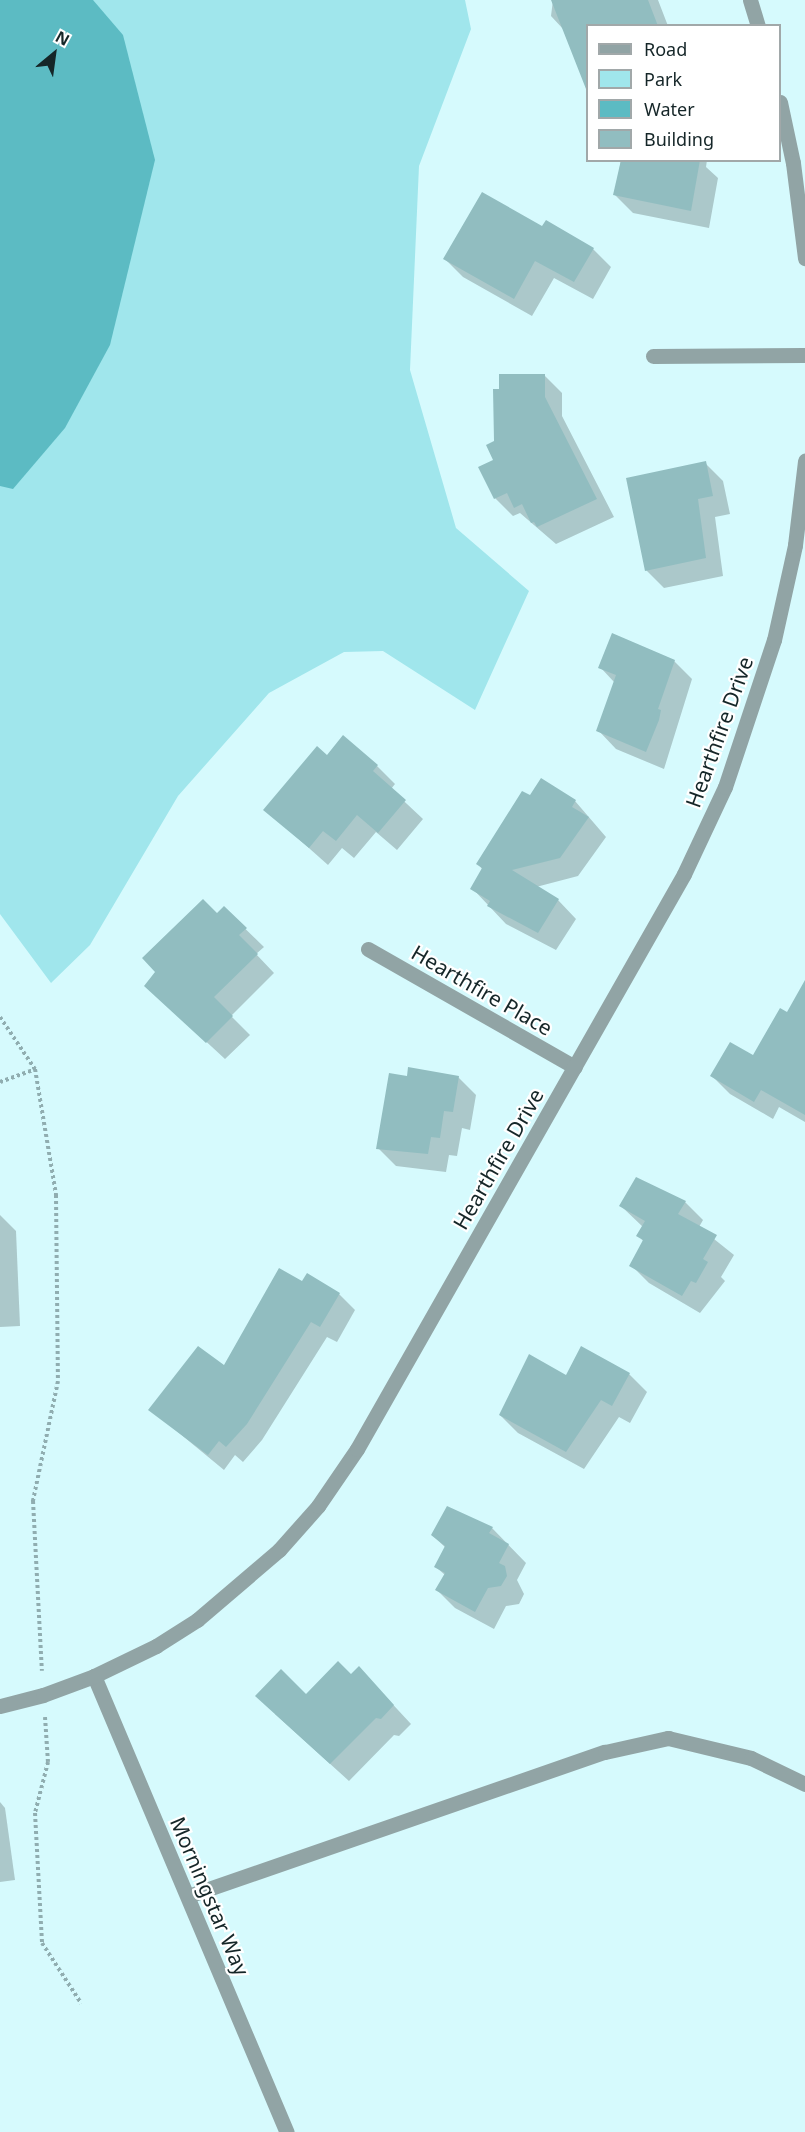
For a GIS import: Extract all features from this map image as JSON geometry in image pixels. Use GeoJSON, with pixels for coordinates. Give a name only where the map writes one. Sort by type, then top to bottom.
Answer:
{"type":"FeatureCollection","features":[{"type":"Feature","properties":{"kind":"street"},"geometry":{"type":"LineString","coordinates":[[750,0],[757,24]]}},
{"type":"Feature","properties":{"kind":"street"},"geometry":{"type":"LineString","coordinates":[[781,108],[805,258]]}},
{"type":"Feature","properties":{"kind":"street"},"geometry":{"type":"LineString","coordinates":[[653,356],[805,355]]}},
{"type":"Feature","properties":{"kind":"street","name":"Hearthfire Drive"},"geometry":{"type":"LineString","coordinates":[[0,1706],[43,1695],[94,1676],[156,1646],[229,1596],[279,1550],[318,1506],[357,1449],[684,874],[746,733],[774,640],[795,545],[805,461]]}},
{"type":"Feature","properties":{"kind":"street","name":"Hearthfire Place"},"geometry":{"type":"LineString","coordinates":[[368,949],[575,1067]]}},
{"type":"Feature","properties":{"kind":"street","name":"Morningstar Way"},"geometry":{"type":"LineString","coordinates":[[94,1676],[287,2132]]}},
{"type":"Feature","properties":{"kind":"street"},"geometry":{"type":"LineString","coordinates":[[188,1896],[605,1752],[668,1738],[751,1758],[805,1784]]}},
{"type":"Feature","properties":{"kind":"path"},"geometry":{"type":"LineString","coordinates":[[0,1017],[34,1069],[56,1195],[58,1381],[33,1501],[48,1762],[34,1813],[42,1943],[81,2003]]}},
{"type":"Feature","properties":{"kind":"path"},"geometry":{"type":"LineString","coordinates":[[0,1082],[34,1069]]}},
{"type":"Feature","properties":{"kind":"green space"},"geometry":{"type":"Polygon","coordinates":[[[0,0],[465,0],[471,29],[419,166],[410,370],[456,528],[529,591],[475,710],[383,651],[344,652],[269,693],[178,796],[90,945],[51,983],[0,914],[0,0]]]}},
{"type":"Feature","properties":{"kind":"water"},"geometry":{"type":"Polygon","coordinates":[[[0,0],[93,0],[123,35],[155,160],[110,345],[65,428],[13,489],[0,486],[0,0]]]}},
{"type":"Feature","properties":{"kind":"building"},"geometry":{"type":"Polygon","coordinates":[[[551,0],[648,0],[657,24],[586,24],[586,89],[551,0]]]}},
{"type":"Feature","properties":{"kind":"building"},"geometry":{"type":"Polygon","coordinates":[[[621,162],[700,162],[691,211],[613,195],[621,162]]]}},
{"type":"Feature","properties":{"kind":"building"},"geometry":{"type":"Polygon","coordinates":[[[482,192],[542,226],[546,220],[594,248],[574,282],[535,261],[514,299],[443,259],[482,192]]]}},
{"type":"Feature","properties":{"kind":"building"},"geometry":{"type":"Polygon","coordinates":[[[499,374],[545,374],[545,397],[597,499],[537,527],[534,522],[531,523],[522,504],[514,508],[507,493],[494,499],[478,467],[493,460],[486,445],[494,441],[493,389],[499,389],[499,374]]]}},
{"type":"Feature","properties":{"kind":"building"},"geometry":{"type":"Polygon","coordinates":[[[706,461],[713,496],[698,499],[706,558],[645,571],[626,478],[706,461]]]}},
{"type":"Feature","properties":{"kind":"building"},"geometry":{"type":"Polygon","coordinates":[[[612,633],[675,660],[658,709],[661,710],[659,720],[646,752],[596,731],[616,675],[598,668],[612,633]]]}},
{"type":"Feature","properties":{"kind":"building"},"geometry":{"type":"Polygon","coordinates":[[[343,735],[378,765],[373,771],[406,800],[378,833],[357,815],[336,841],[323,831],[309,848],[263,810],[317,746],[327,755],[343,735]]]}},
{"type":"Feature","properties":{"kind":"building"},"geometry":{"type":"Polygon","coordinates":[[[541,778],[576,800],[572,807],[589,817],[560,858],[512,870],[559,899],[538,933],[487,906],[490,901],[470,889],[482,868],[476,864],[522,791],[530,795],[541,778]]]}},
{"type":"Feature","properties":{"kind":"building"},"geometry":{"type":"Polygon","coordinates":[[[203,899],[217,913],[224,906],[247,928],[239,935],[258,954],[214,997],[233,1016],[206,1043],[144,986],[155,972],[142,958],[203,899]]]}},
{"type":"Feature","properties":{"kind":"building"},"geometry":{"type":"Polygon","coordinates":[[[805,980],[805,1115],[761,1090],[754,1102],[710,1076],[730,1042],[753,1055],[780,1008],[787,1012],[805,980]]]}},
{"type":"Feature","properties":{"kind":"building"},"geometry":{"type":"Polygon","coordinates":[[[408,1067],[459,1076],[453,1112],[444,1111],[440,1138],[431,1137],[428,1154],[376,1149],[389,1073],[407,1076],[408,1067]]]}},
{"type":"Feature","properties":{"kind":"building"},"geometry":{"type":"Polygon","coordinates":[[[636,1177],[686,1201],[678,1214],[717,1235],[703,1259],[708,1262],[696,1283],[691,1281],[682,1296],[629,1266],[643,1240],[636,1236],[645,1221],[619,1206],[636,1177]]]}},
{"type":"Feature","properties":{"kind":"building"},"geometry":{"type":"Polygon","coordinates":[[[279,1268],[302,1281],[307,1273],[340,1293],[320,1327],[311,1322],[247,1424],[226,1447],[219,1441],[208,1455],[148,1410],[198,1346],[224,1365],[279,1268]]]}},
{"type":"Feature","properties":{"kind":"building"},"geometry":{"type":"Polygon","coordinates":[[[581,1346],[630,1373],[612,1406],[601,1400],[566,1452],[499,1415],[529,1354],[566,1375],[581,1346]]]}},
{"type":"Feature","properties":{"kind":"building"},"geometry":{"type":"Polygon","coordinates":[[[447,1506],[493,1527],[489,1533],[509,1544],[499,1563],[505,1566],[507,1576],[501,1586],[488,1588],[475,1612],[435,1590],[445,1573],[434,1567],[445,1546],[431,1535],[447,1506]]]}},
{"type":"Feature","properties":{"kind":"building"},"geometry":{"type":"Polygon","coordinates":[[[338,1661],[351,1674],[359,1666],[394,1705],[381,1719],[376,1718],[330,1764],[255,1696],[281,1669],[306,1694],[338,1661]]]}}]}
